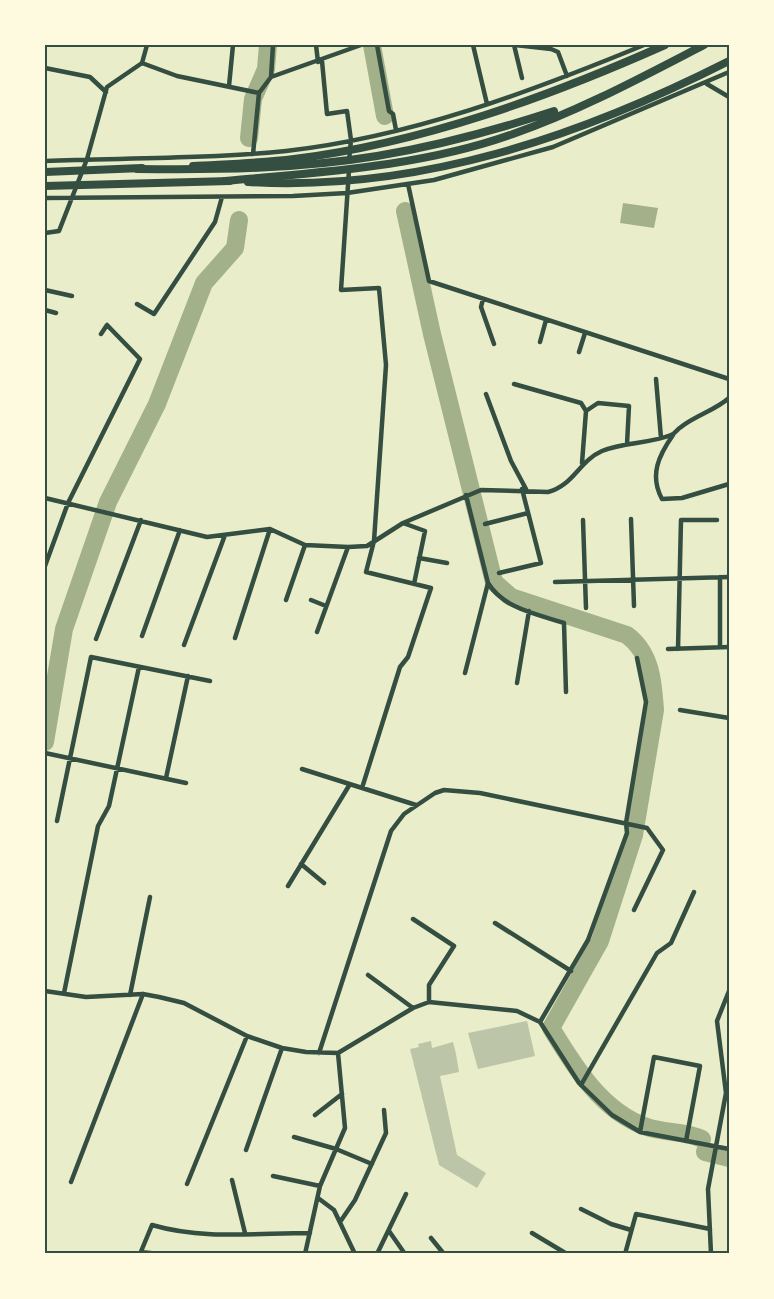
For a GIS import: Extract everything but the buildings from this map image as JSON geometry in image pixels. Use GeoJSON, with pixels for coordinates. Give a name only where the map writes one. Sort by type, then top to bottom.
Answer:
{"type":"FeatureCollection","features":[{"type":"Feature","properties":{"kind":"highway"},"geometry":{"type":"LineString","coordinates":[[45,172],[137,169],[294,159],[375,145],[462,121],[572,85],[665,45]]}},
{"type":"Feature","properties":{"kind":"highway"},"geometry":{"type":"LineString","coordinates":[[225,181],[378,165],[461,149],[513,134],[600,97],[704,45]]}},
{"type":"Feature","properties":{"kind":"highway"},"geometry":{"type":"LineString","coordinates":[[45,186],[324,181],[442,168],[556,137],[637,105],[729,61]]}},
{"type":"Feature","properties":{"kind":"highway"},"geometry":{"type":"LineString","coordinates":[[137,169],[215,170],[322,164],[377,156],[507,126],[600,97]]}},
{"type":"Feature","properties":{"kind":"street"},"geometry":{"type":"LineString","coordinates":[[45,233],[59,231],[87,159],[107,87],[142,63],[147,45]]}},
{"type":"Feature","properties":{"kind":"street"},"geometry":{"type":"LineString","coordinates":[[229,86],[233,45]]}},
{"type":"Feature","properties":{"kind":"street"},"geometry":{"type":"LineString","coordinates":[[272,77],[273,45]]}},
{"type":"Feature","properties":{"kind":"street"},"geometry":{"type":"LineString","coordinates":[[316,45],[327,114],[347,111],[351,140],[341,290],[380,288],[386,347],[374,542],[366,572],[431,588],[408,657],[400,667],[362,788]]}},
{"type":"Feature","properties":{"kind":"street"},"geometry":{"type":"LineString","coordinates":[[253,154],[256,92],[272,77],[320,62],[361,45]]}},
{"type":"Feature","properties":{"kind":"street"},"geometry":{"type":"LineString","coordinates":[[376,45],[389,111],[393,114],[396,130]]}},
{"type":"Feature","properties":{"kind":"street"},"geometry":{"type":"LineString","coordinates":[[473,45],[487,104]]}},
{"type":"Feature","properties":{"kind":"street"},"geometry":{"type":"LineString","coordinates":[[522,78],[515,45],[542,46],[558,52],[567,75]]}},
{"type":"Feature","properties":{"kind":"street"},"geometry":{"type":"LineString","coordinates":[[45,161],[253,154],[351,140],[396,130],[487,104],[644,45]]}},
{"type":"Feature","properties":{"kind":"street"},"geometry":{"type":"LineString","coordinates":[[142,63],[168,74],[256,92]]}},
{"type":"Feature","properties":{"kind":"street"},"geometry":{"type":"LineString","coordinates":[[45,68],[90,77],[106,92]]}},
{"type":"Feature","properties":{"kind":"street"},"geometry":{"type":"LineString","coordinates":[[45,198],[222,197],[347,192],[434,180],[553,147],[706,84],[729,72]]}},
{"type":"Feature","properties":{"kind":"street"},"geometry":{"type":"LineString","coordinates":[[706,84],[729,97]]}},
{"type":"Feature","properties":{"kind":"street"},"geometry":{"type":"LineString","coordinates":[[408,184],[429,281],[729,379]]}},
{"type":"Feature","properties":{"kind":"street"},"geometry":{"type":"LineString","coordinates":[[137,304],[154,314],[215,222],[222,197]]}},
{"type":"Feature","properties":{"kind":"street"},"geometry":{"type":"LineString","coordinates":[[45,290],[72,296]]}},
{"type":"Feature","properties":{"kind":"street"},"geometry":{"type":"LineString","coordinates":[[483,299],[482,308],[494,344]]}},
{"type":"Feature","properties":{"kind":"street"},"geometry":{"type":"LineString","coordinates":[[45,310],[56,313]]}},
{"type":"Feature","properties":{"kind":"street"},"geometry":{"type":"LineString","coordinates":[[540,342],[546,320]]}},
{"type":"Feature","properties":{"kind":"street"},"geometry":{"type":"LineString","coordinates":[[45,566],[68,504],[140,359],[107,325],[101,334]]}},
{"type":"Feature","properties":{"kind":"street"},"geometry":{"type":"LineString","coordinates":[[579,352],[585,333]]}},
{"type":"Feature","properties":{"kind":"street"},"geometry":{"type":"LineString","coordinates":[[656,379],[661,438]]}},
{"type":"Feature","properties":{"kind":"street"},"geometry":{"type":"LineString","coordinates":[[514,384],[581,403],[586,411],[582,463]]}},
{"type":"Feature","properties":{"kind":"street"},"geometry":{"type":"LineString","coordinates":[[486,394],[524,489],[541,563],[499,573]]}},
{"type":"Feature","properties":{"kind":"street"},"geometry":{"type":"LineString","coordinates":[[729,398],[715,410],[682,426],[673,435],[656,462],[662,499],[682,498],[729,484]]}},
{"type":"Feature","properties":{"kind":"street"},"geometry":{"type":"LineString","coordinates":[[586,411],[598,402],[629,406],[627,444]]}},
{"type":"Feature","properties":{"kind":"street"},"geometry":{"type":"LineString","coordinates":[[45,498],[207,537],[270,529],[305,545],[368,546],[403,523],[467,494],[476,491],[524,489],[548,492],[567,485],[582,463],[603,450],[673,435]]}},
{"type":"Feature","properties":{"kind":"street"},"geometry":{"type":"LineString","coordinates":[[465,673],[488,583],[467,494]]}},
{"type":"Feature","properties":{"kind":"street"},"geometry":{"type":"LineString","coordinates":[[485,524],[528,513]]}},
{"type":"Feature","properties":{"kind":"street"},"geometry":{"type":"LineString","coordinates":[[632,519],[634,606]]}},
{"type":"Feature","properties":{"kind":"street"},"geometry":{"type":"LineString","coordinates":[[96,639],[141,520]]}},
{"type":"Feature","properties":{"kind":"street"},"geometry":{"type":"LineString","coordinates":[[583,520],[586,608]]}},
{"type":"Feature","properties":{"kind":"street"},"geometry":{"type":"LineString","coordinates":[[678,649],[681,520],[717,520]]}},
{"type":"Feature","properties":{"kind":"street"},"geometry":{"type":"LineString","coordinates":[[403,523],[425,531],[414,584]]}},
{"type":"Feature","properties":{"kind":"street"},"geometry":{"type":"LineString","coordinates":[[235,638],[270,529]]}},
{"type":"Feature","properties":{"kind":"street"},"geometry":{"type":"LineString","coordinates":[[142,636],[180,530]]}},
{"type":"Feature","properties":{"kind":"street"},"geometry":{"type":"LineString","coordinates":[[184,645],[225,535]]}},
{"type":"Feature","properties":{"kind":"street"},"geometry":{"type":"LineString","coordinates":[[286,600],[305,545]]}},
{"type":"Feature","properties":{"kind":"street"},"geometry":{"type":"LineString","coordinates":[[316,632],[348,547]]}},
{"type":"Feature","properties":{"kind":"street"},"geometry":{"type":"LineString","coordinates":[[419,558],[447,563]]}},
{"type":"Feature","properties":{"kind":"street"},"geometry":{"type":"LineString","coordinates":[[720,577],[720,647]]}},
{"type":"Feature","properties":{"kind":"street"},"geometry":{"type":"LineString","coordinates":[[555,582],[729,577]]}},
{"type":"Feature","properties":{"kind":"street"},"geometry":{"type":"LineString","coordinates":[[488,583],[506,603],[564,623],[566,692]]}},
{"type":"Feature","properties":{"kind":"street"},"geometry":{"type":"LineString","coordinates":[[311,600],[326,606]]}},
{"type":"Feature","properties":{"kind":"street"},"geometry":{"type":"LineString","coordinates":[[517,683],[529,611]]}},
{"type":"Feature","properties":{"kind":"street"},"geometry":{"type":"LineString","coordinates":[[668,649],[729,647]]}},
{"type":"Feature","properties":{"kind":"street"},"geometry":{"type":"LineString","coordinates":[[57,821],[91,657],[210,681]]}},
{"type":"Feature","properties":{"kind":"street"},"geometry":{"type":"LineString","coordinates":[[540,1022],[588,940],[627,833],[626,823],[646,702],[637,657]]}},
{"type":"Feature","properties":{"kind":"street"},"geometry":{"type":"LineString","coordinates":[[64,993],[98,826],[109,806],[140,667]]}},
{"type":"Feature","properties":{"kind":"street"},"geometry":{"type":"LineString","coordinates":[[166,778],[188,676]]}},
{"type":"Feature","properties":{"kind":"street"},"geometry":{"type":"LineString","coordinates":[[680,710],[729,718]]}},
{"type":"Feature","properties":{"kind":"street"},"geometry":{"type":"LineString","coordinates":[[46,753],[186,783]]}},
{"type":"Feature","properties":{"kind":"street"},"geometry":{"type":"LineString","coordinates":[[302,769],[416,805]]}},
{"type":"Feature","properties":{"kind":"street"},"geometry":{"type":"LineString","coordinates":[[288,886],[350,784]]}},
{"type":"Feature","properties":{"kind":"street"},"geometry":{"type":"LineString","coordinates":[[320,1053],[391,831],[404,814],[444,790],[480,793],[647,828],[663,850],[634,910]]}},
{"type":"Feature","properties":{"kind":"street"},"geometry":{"type":"LineString","coordinates":[[301,864],[324,883]]}},
{"type":"Feature","properties":{"kind":"street"},"geometry":{"type":"LineString","coordinates":[[582,1083],[657,953],[671,943],[694,892]]}},
{"type":"Feature","properties":{"kind":"street"},"geometry":{"type":"LineString","coordinates":[[130,995],[150,897]]}},
{"type":"Feature","properties":{"kind":"street"},"geometry":{"type":"LineString","coordinates":[[412,919],[454,946],[429,985],[429,1002]]}},
{"type":"Feature","properties":{"kind":"street"},"geometry":{"type":"LineString","coordinates":[[495,923],[571,971]]}},
{"type":"Feature","properties":{"kind":"street"},"geometry":{"type":"LineString","coordinates":[[368,975],[413,1008]]}},
{"type":"Feature","properties":{"kind":"street"},"geometry":{"type":"LineString","coordinates":[[45,991],[86,997],[143,994],[184,1003],[247,1036],[282,1048],[320,1053],[338,1053],[413,1008],[429,1002],[517,1011],[540,1022],[550,1041],[582,1083],[612,1115],[640,1130],[729,1149]]}},
{"type":"Feature","properties":{"kind":"street"},"geometry":{"type":"LineString","coordinates":[[71,1182],[143,994]]}},
{"type":"Feature","properties":{"kind":"street"},"geometry":{"type":"LineString","coordinates":[[711,1254],[708,1189],[726,1093],[717,1021],[728,995]]}},
{"type":"Feature","properties":{"kind":"street"},"geometry":{"type":"LineString","coordinates":[[187,1184],[247,1036]]}},
{"type":"Feature","properties":{"kind":"street"},"geometry":{"type":"LineString","coordinates":[[246,1150],[282,1048]]}},
{"type":"Feature","properties":{"kind":"street"},"geometry":{"type":"LineString","coordinates":[[306,1254],[320,1186],[345,1128],[338,1053]]}},
{"type":"Feature","properties":{"kind":"street"},"geometry":{"type":"LineString","coordinates":[[722,1054],[729,1055]]}},
{"type":"Feature","properties":{"kind":"street"},"geometry":{"type":"LineString","coordinates":[[640,1130],[654,1057],[700,1066],[686,1140]]}},
{"type":"Feature","properties":{"kind":"street"},"geometry":{"type":"LineString","coordinates":[[315,1115],[342,1094]]}},
{"type":"Feature","properties":{"kind":"street"},"geometry":{"type":"LineString","coordinates":[[340,1222],[355,1200],[386,1133],[384,1110]]}},
{"type":"Feature","properties":{"kind":"street"},"geometry":{"type":"LineString","coordinates":[[294,1137],[336,1149],[372,1164]]}},
{"type":"Feature","properties":{"kind":"street"},"geometry":{"type":"LineString","coordinates":[[273,1176],[320,1186]]}},
{"type":"Feature","properties":{"kind":"street"},"geometry":{"type":"LineString","coordinates":[[232,1180],[244,1233]]}},
{"type":"Feature","properties":{"kind":"street"},"geometry":{"type":"LineString","coordinates":[[377,1254],[406,1194]]}},
{"type":"Feature","properties":{"kind":"street"},"geometry":{"type":"LineString","coordinates":[[318,1198],[328,1203],[355,1254]]}},
{"type":"Feature","properties":{"kind":"street"},"geometry":{"type":"LineString","coordinates":[[581,1209],[611,1224],[631,1230]]}},
{"type":"Feature","properties":{"kind":"street"},"geometry":{"type":"LineString","coordinates":[[625,1254],[636,1214],[710,1229]]}},
{"type":"Feature","properties":{"kind":"street"},"geometry":{"type":"LineString","coordinates":[[159,1254],[140,1253],[153,1225],[179,1233],[212,1235],[310,1233]]}},
{"type":"Feature","properties":{"kind":"street"},"geometry":{"type":"LineString","coordinates":[[389,1231],[405,1254]]}},
{"type":"Feature","properties":{"kind":"street"},"geometry":{"type":"LineString","coordinates":[[532,1233],[567,1254]]}},
{"type":"Feature","properties":{"kind":"street"},"geometry":{"type":"LineString","coordinates":[[431,1238],[444,1254]]}},
{"type":"Feature","properties":{"kind":"shaded area"},"geometry":{"type":"Polygon","coordinates":[[[623,203],[658,208],[654,228],[620,223],[623,203]]]}},
{"type":"Feature","properties":{"kind":"waterway"},"geometry":{"type":"LineString","coordinates":[[249,138],[253,99],[266,69],[268,45]]}},
{"type":"Feature","properties":{"kind":"waterway"},"geometry":{"type":"LineString","coordinates":[[372,45],[385,116]]}},
{"type":"Feature","properties":{"kind":"waterway"},"geometry":{"type":"LineString","coordinates":[[405,211],[432,334],[494,582],[511,597],[627,635],[641,650],[652,678],[655,710],[634,835],[600,941],[551,1028],[580,1072],[616,1111],[647,1127],[702,1139]]}},
{"type":"Feature","properties":{"kind":"waterway"},"geometry":{"type":"LineString","coordinates":[[45,742],[64,629],[108,502],[157,404],[204,283],[235,248],[239,220]]}},
{"type":"Feature","properties":{"kind":"waterway"},"geometry":{"type":"LineString","coordinates":[[705,1152],[729,1158]]}}]}
